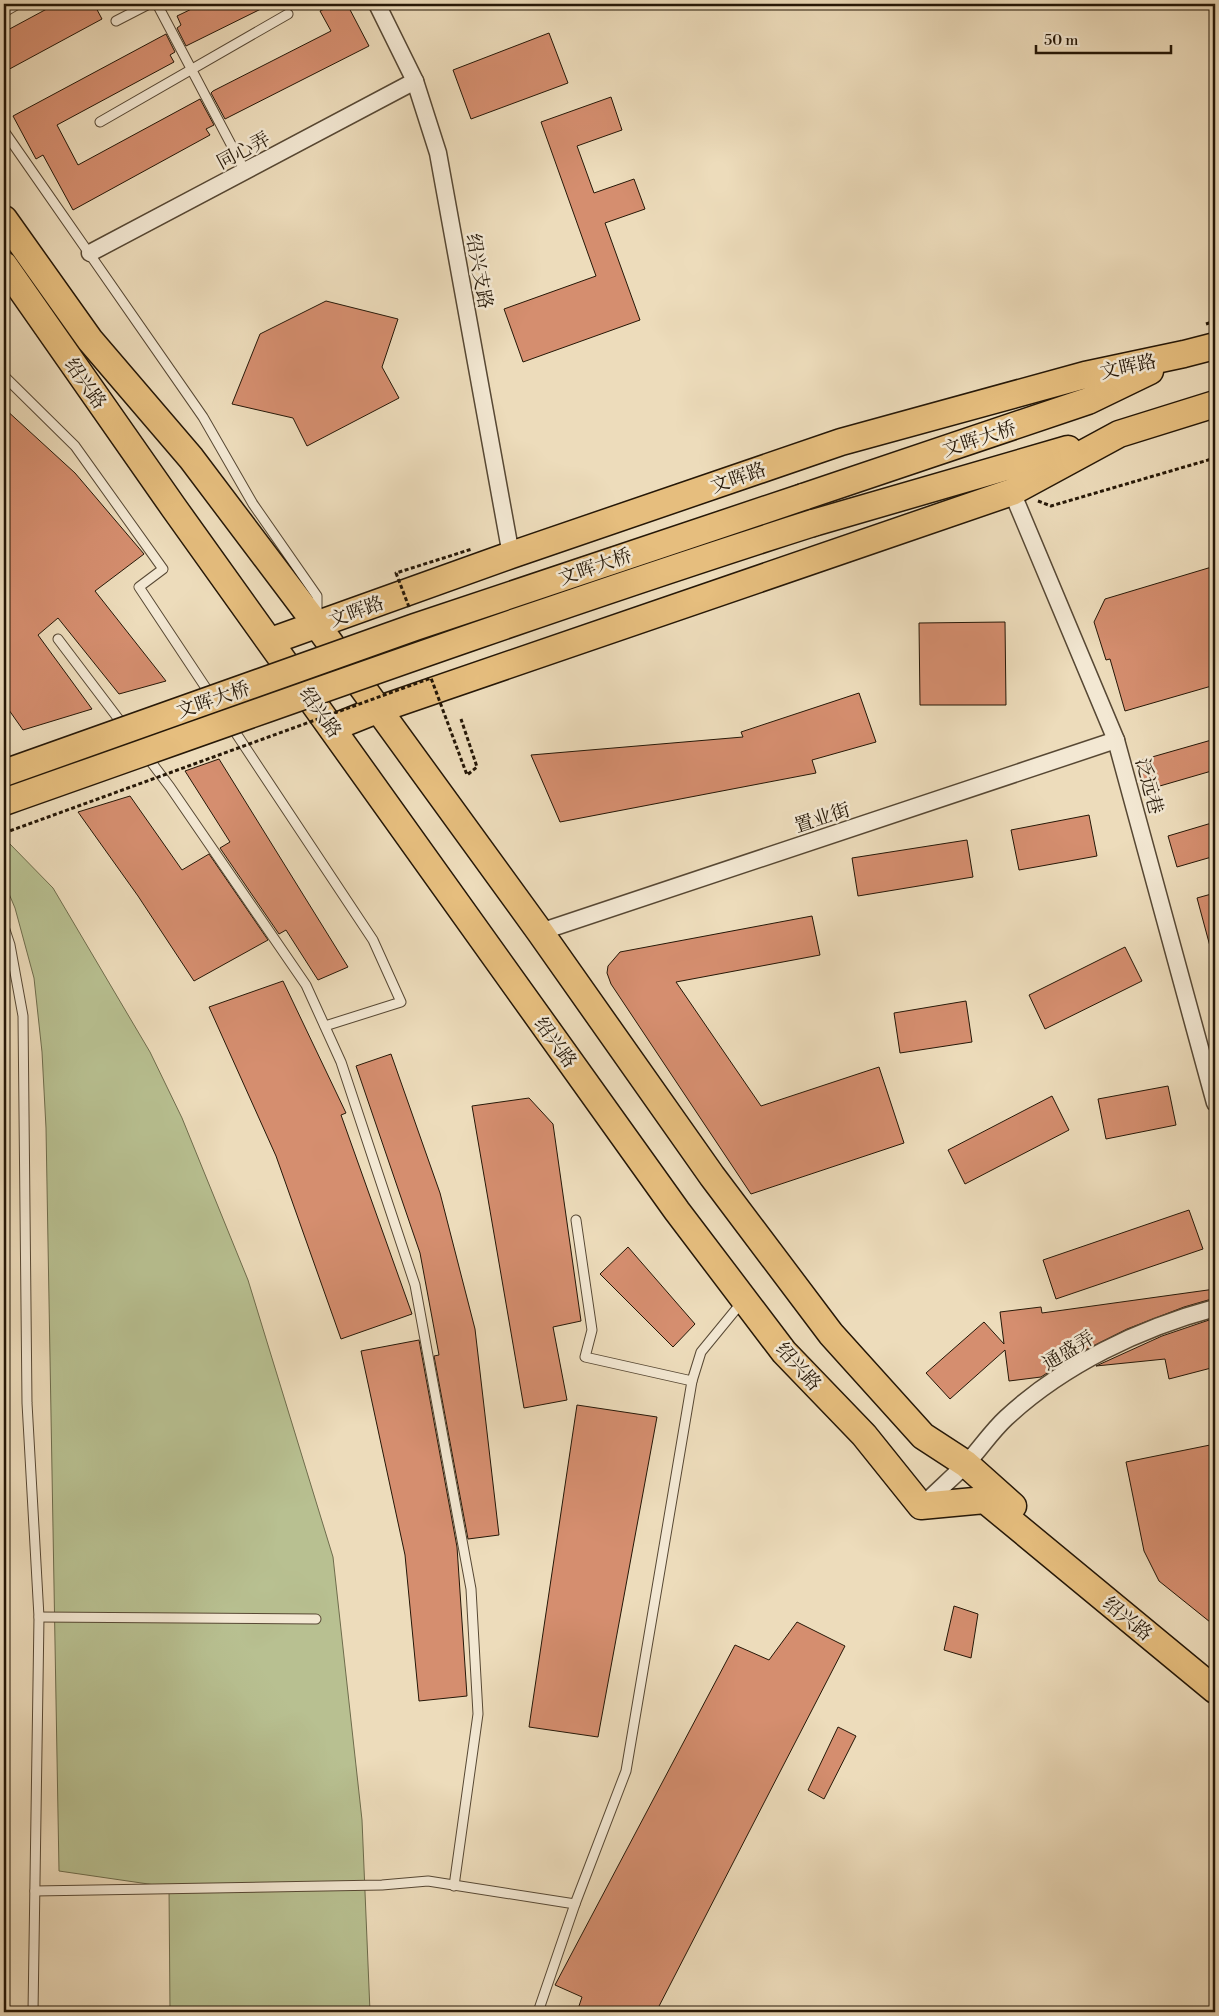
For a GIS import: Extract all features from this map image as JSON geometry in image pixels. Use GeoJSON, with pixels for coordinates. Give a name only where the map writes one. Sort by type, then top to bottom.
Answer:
{"type":"FeatureCollection","features":[{"type":"Feature","properties":{"kind":"main road","name":"绍兴路"},"geometry":{"type":"LineString","coordinates":[[4,218],[90,340],[191,458],[317,625],[540,932],[712,1176],[831,1334],[923,1436],[966,1464],[1006,1500],[1215,1670]]}},
{"type":"Feature","properties":{"kind":"main road","name":"绍兴路"},"geometry":{"type":"LineString","coordinates":[[4,265],[174,508],[677,1211],[784,1352],[864,1434],[921,1506],[985,1500],[1215,1690]]}},
{"type":"Feature","properties":{"kind":"main road","name":"文晖路"},"geometry":{"type":"LineString","coordinates":[[271,641],[511,555],[841,442],[1084,375],[1215,346]]}},
{"type":"Feature","properties":{"kind":"main road","name":"文晖大桥"},"geometry":{"type":"LineString","coordinates":[[4,772],[415,627],[1088,401],[1184,354]]}},
{"type":"Feature","properties":{"kind":"main road"},"geometry":{"type":"LineString","coordinates":[[332,728],[377,710],[1012,492],[1119,434],[1215,404]]}},
{"type":"Feature","properties":{"kind":"main road","name":"文晖大桥"},"geometry":{"type":"LineString","coordinates":[[4,802],[680,565],[813,522],[1119,434]]}},
{"type":"Feature","properties":{"kind":"street","name":"绍兴支路"},"geometry":{"type":"LineString","coordinates":[[377,4],[415,81],[438,152],[511,555]]}},
{"type":"Feature","properties":{"kind":"street","name":"同心弄"},"geometry":{"type":"LineString","coordinates":[[90,253],[415,81]]}},
{"type":"Feature","properties":{"kind":"street","name":"泛远巷"},"geometry":{"type":"LineString","coordinates":[[1012,492],[1116,740],[1215,1103]]}},
{"type":"Feature","properties":{"kind":"street","name":"置业街"},"geometry":{"type":"LineString","coordinates":[[540,932],[1116,740]]}},
{"type":"Feature","properties":{"kind":"street","name":"通盛弄"},"geometry":{"type":"LineString","coordinates":[[921,1506],[966,1464],[1006,1418],[1047,1386],[1103,1351],[1185,1316],[1215,1308]]}},
{"type":"Feature","properties":{"kind":"lane"},"geometry":{"type":"LineString","coordinates":[[4,12],[18,4]]}},
{"type":"Feature","properties":{"kind":"lane"},"geometry":{"type":"LineString","coordinates":[[116,21],[150,4]]}},
{"type":"Feature","properties":{"kind":"lane"},"geometry":{"type":"LineString","coordinates":[[157,4],[245,171]]}},
{"type":"Feature","properties":{"kind":"lane"},"geometry":{"type":"LineString","coordinates":[[100,122],[288,14]]}},
{"type":"Feature","properties":{"kind":"lane"},"geometry":{"type":"LineString","coordinates":[[4,131],[75,236],[90,253],[203,417],[253,504],[317,596],[317,625]]}},
{"type":"Feature","properties":{"kind":"lane"},"geometry":{"type":"LineString","coordinates":[[4,376],[75,446],[163,569],[139,587],[373,940],[401,1002],[325,1026]]}},
{"type":"Feature","properties":{"kind":"lane"},"geometry":{"type":"LineString","coordinates":[[58,639],[170,787],[306,986],[341,1062],[415,1285],[471,1589],[478,1714],[454,1886]]}},
{"type":"Feature","properties":{"kind":"lane"},"geometry":{"type":"LineString","coordinates":[[4,927],[10,945],[23,1016],[27,1403],[39,1617],[33,2012]]}},
{"type":"Feature","properties":{"kind":"lane"},"geometry":{"type":"LineString","coordinates":[[576,1220],[592,1330],[586,1357],[692,1381]]}},
{"type":"Feature","properties":{"kind":"lane"},"geometry":{"type":"LineString","coordinates":[[538,2012],[575,1904],[626,1771],[692,1381],[701,1352],[745,1300]]}},
{"type":"Feature","properties":{"kind":"lane"},"geometry":{"type":"LineString","coordinates":[[39,1617],[316,1619]]}},
{"type":"Feature","properties":{"kind":"lane"},"geometry":{"type":"LineString","coordinates":[[35,1891],[382,1885],[428,1882],[575,1904]]}},
{"type":"Feature","properties":{"kind":"path"},"geometry":{"type":"LineString","coordinates":[[1012,492],[1051,506],[1215,458]]}},
{"type":"Feature","properties":{"kind":"path"},"geometry":{"type":"LineString","coordinates":[[400,612],[410,608],[396,573],[472,549]]}},
{"type":"Feature","properties":{"kind":"path"},"geometry":{"type":"LineString","coordinates":[[4,833],[432,678],[467,775],[477,767],[461,719]]}},
{"type":"Feature","properties":{"kind":"green space"},"geometry":{"type":"Polygon","coordinates":[[[9,843],[53,888],[150,1052],[182,1118],[248,1280],[333,1557],[362,1820],[370,2012],[170,2012],[169,1887],[59,1871],[46,1128],[42,1052],[34,978],[15,908],[4,882],[4,846],[9,843]]]}},
{"type":"Feature","properties":{"kind":"building"},"geometry":{"type":"Polygon","coordinates":[[[56,4],[94,4],[102,19],[4,72],[4,32],[56,4]]]}},
{"type":"Feature","properties":{"kind":"building"},"geometry":{"type":"Polygon","coordinates":[[[202,4],[271,4],[186,46],[177,28],[181,25],[177,16],[202,4]]]}},
{"type":"Feature","properties":{"kind":"building"},"geometry":{"type":"Polygon","coordinates":[[[335,4],[347,4],[369,46],[225,119],[211,93],[331,31],[320,11],[335,4]]]}},
{"type":"Feature","properties":{"kind":"building"},"geometry":{"type":"Polygon","coordinates":[[[549,33],[568,83],[471,119],[453,70],[549,33]]]}},
{"type":"Feature","properties":{"kind":"building"},"geometry":{"type":"Polygon","coordinates":[[[166,34],[175,52],[170,55],[174,62],[57,125],[78,165],[200,99],[214,125],[206,129],[210,135],[73,210],[43,155],[36,159],[13,116],[166,34]]]}},
{"type":"Feature","properties":{"kind":"building"},"geometry":{"type":"Polygon","coordinates":[[[611,97],[622,130],[577,146],[594,193],[634,179],[645,209],[605,223],[640,320],[523,362],[504,309],[596,276],[541,122],[611,97]]]}},
{"type":"Feature","properties":{"kind":"building"},"geometry":{"type":"Polygon","coordinates":[[[326,301],[398,319],[382,367],[399,398],[307,446],[293,418],[232,404],[260,334],[326,301]]]}},
{"type":"Feature","properties":{"kind":"building"},"geometry":{"type":"Polygon","coordinates":[[[4,408],[75,473],[144,554],[95,591],[166,681],[119,694],[58,618],[38,635],[92,709],[23,730],[4,703],[4,408]]]}},
{"type":"Feature","properties":{"kind":"building"},"geometry":{"type":"Polygon","coordinates":[[[1215,566],[1215,685],[1125,711],[1110,659],[1106,660],[1094,622],[1105,599],[1215,566]]]}},
{"type":"Feature","properties":{"kind":"building"},"geometry":{"type":"Polygon","coordinates":[[[1005,622],[1006,705],[920,705],[919,623],[1005,622]]]}},
{"type":"Feature","properties":{"kind":"building"},"geometry":{"type":"Polygon","coordinates":[[[859,693],[876,742],[812,760],[816,773],[560,822],[531,755],[743,737],[741,732],[859,693]]]}},
{"type":"Feature","properties":{"kind":"building"},"geometry":{"type":"Polygon","coordinates":[[[1215,739],[1215,770],[1146,790],[1138,761],[1215,739]]]}},
{"type":"Feature","properties":{"kind":"building"},"geometry":{"type":"Polygon","coordinates":[[[219,759],[348,967],[318,980],[286,930],[279,934],[220,848],[230,842],[185,771],[219,759]]]}},
{"type":"Feature","properties":{"kind":"building"},"geometry":{"type":"Polygon","coordinates":[[[130,796],[182,870],[209,854],[268,940],[194,981],[138,896],[78,812],[130,796]]]}},
{"type":"Feature","properties":{"kind":"building"},"geometry":{"type":"Polygon","coordinates":[[[1089,815],[1097,856],[1019,870],[1011,830],[1089,815]]]}},
{"type":"Feature","properties":{"kind":"building"},"geometry":{"type":"Polygon","coordinates":[[[1215,822],[1215,856],[1177,867],[1168,836],[1215,822]]]}},
{"type":"Feature","properties":{"kind":"building"},"geometry":{"type":"Polygon","coordinates":[[[967,840],[973,877],[858,896],[852,858],[967,840]]]}},
{"type":"Feature","properties":{"kind":"building"},"geometry":{"type":"Polygon","coordinates":[[[1215,893],[1215,949],[1211,950],[1197,898],[1215,893]]]}},
{"type":"Feature","properties":{"kind":"building"},"geometry":{"type":"Polygon","coordinates":[[[812,916],[820,955],[676,982],[761,1106],[879,1067],[904,1143],[751,1194],[611,984],[607,973],[608,966],[620,952],[812,916]]]}},
{"type":"Feature","properties":{"kind":"building"},"geometry":{"type":"Polygon","coordinates":[[[1125,947],[1142,981],[1045,1029],[1029,995],[1125,947]]]}},
{"type":"Feature","properties":{"kind":"building"},"geometry":{"type":"Polygon","coordinates":[[[283,981],[346,1113],[341,1115],[412,1314],[341,1339],[276,1156],[209,1007],[283,981]]]}},
{"type":"Feature","properties":{"kind":"building"},"geometry":{"type":"Polygon","coordinates":[[[966,1001],[972,1042],[900,1053],[894,1013],[966,1001]]]}},
{"type":"Feature","properties":{"kind":"building"},"geometry":{"type":"Polygon","coordinates":[[[391,1054],[440,1193],[475,1329],[499,1535],[468,1539],[434,1356],[439,1355],[420,1253],[356,1066],[391,1054]]]}},
{"type":"Feature","properties":{"kind":"building"},"geometry":{"type":"Polygon","coordinates":[[[1168,1086],[1176,1125],[1106,1139],[1098,1099],[1168,1086]]]}},
{"type":"Feature","properties":{"kind":"building"},"geometry":{"type":"Polygon","coordinates":[[[1052,1096],[1069,1130],[965,1184],[948,1150],[1052,1096]]]}},
{"type":"Feature","properties":{"kind":"building"},"geometry":{"type":"Polygon","coordinates":[[[529,1098],[553,1124],[581,1321],[553,1327],[567,1400],[524,1408],[472,1106],[529,1098]]]}},
{"type":"Feature","properties":{"kind":"building"},"geometry":{"type":"Polygon","coordinates":[[[1189,1210],[1203,1249],[1056,1299],[1043,1260],[1189,1210]]]}},
{"type":"Feature","properties":{"kind":"building"},"geometry":{"type":"Polygon","coordinates":[[[628,1247],[695,1324],[673,1347],[600,1274],[628,1247]]]}},
{"type":"Feature","properties":{"kind":"building"},"geometry":{"type":"Polygon","coordinates":[[[1215,1289],[1215,1298],[1184,1307],[1127,1329],[1073,1356],[1041,1377],[1009,1381],[1005,1350],[950,1399],[926,1373],[984,1322],[1004,1344],[1000,1312],[1041,1307],[1042,1313],[1215,1289]]]}},
{"type":"Feature","properties":{"kind":"building"},"geometry":{"type":"Polygon","coordinates":[[[1215,1318],[1215,1367],[1169,1379],[1165,1359],[1096,1366],[1162,1336],[1215,1318]]]}},
{"type":"Feature","properties":{"kind":"building"},"geometry":{"type":"Polygon","coordinates":[[[419,1340],[457,1547],[467,1696],[419,1701],[405,1555],[361,1351],[419,1340]]]}},
{"type":"Feature","properties":{"kind":"building"},"geometry":{"type":"Polygon","coordinates":[[[577,1405],[657,1417],[598,1737],[529,1727],[577,1405]]]}},
{"type":"Feature","properties":{"kind":"building"},"geometry":{"type":"Polygon","coordinates":[[[1215,1444],[1215,1626],[1159,1581],[1144,1551],[1126,1462],[1215,1444]]]}},
{"type":"Feature","properties":{"kind":"building"},"geometry":{"type":"Polygon","coordinates":[[[954,1606],[978,1614],[971,1658],[944,1650],[954,1606]]]}},
{"type":"Feature","properties":{"kind":"building"},"geometry":{"type":"Polygon","coordinates":[[[797,1622],[845,1646],[656,2012],[577,2012],[582,1997],[555,1985],[735,1645],[769,1660],[797,1622]]]}},
{"type":"Feature","properties":{"kind":"building"},"geometry":{"type":"Polygon","coordinates":[[[838,1727],[856,1736],[824,1799],[808,1790],[838,1727]]]}},
{"type":"Feature","properties":{"kind":"railway"},"geometry":{"type":"LineString","coordinates":[[4,1670],[4,2012]]}}]}
